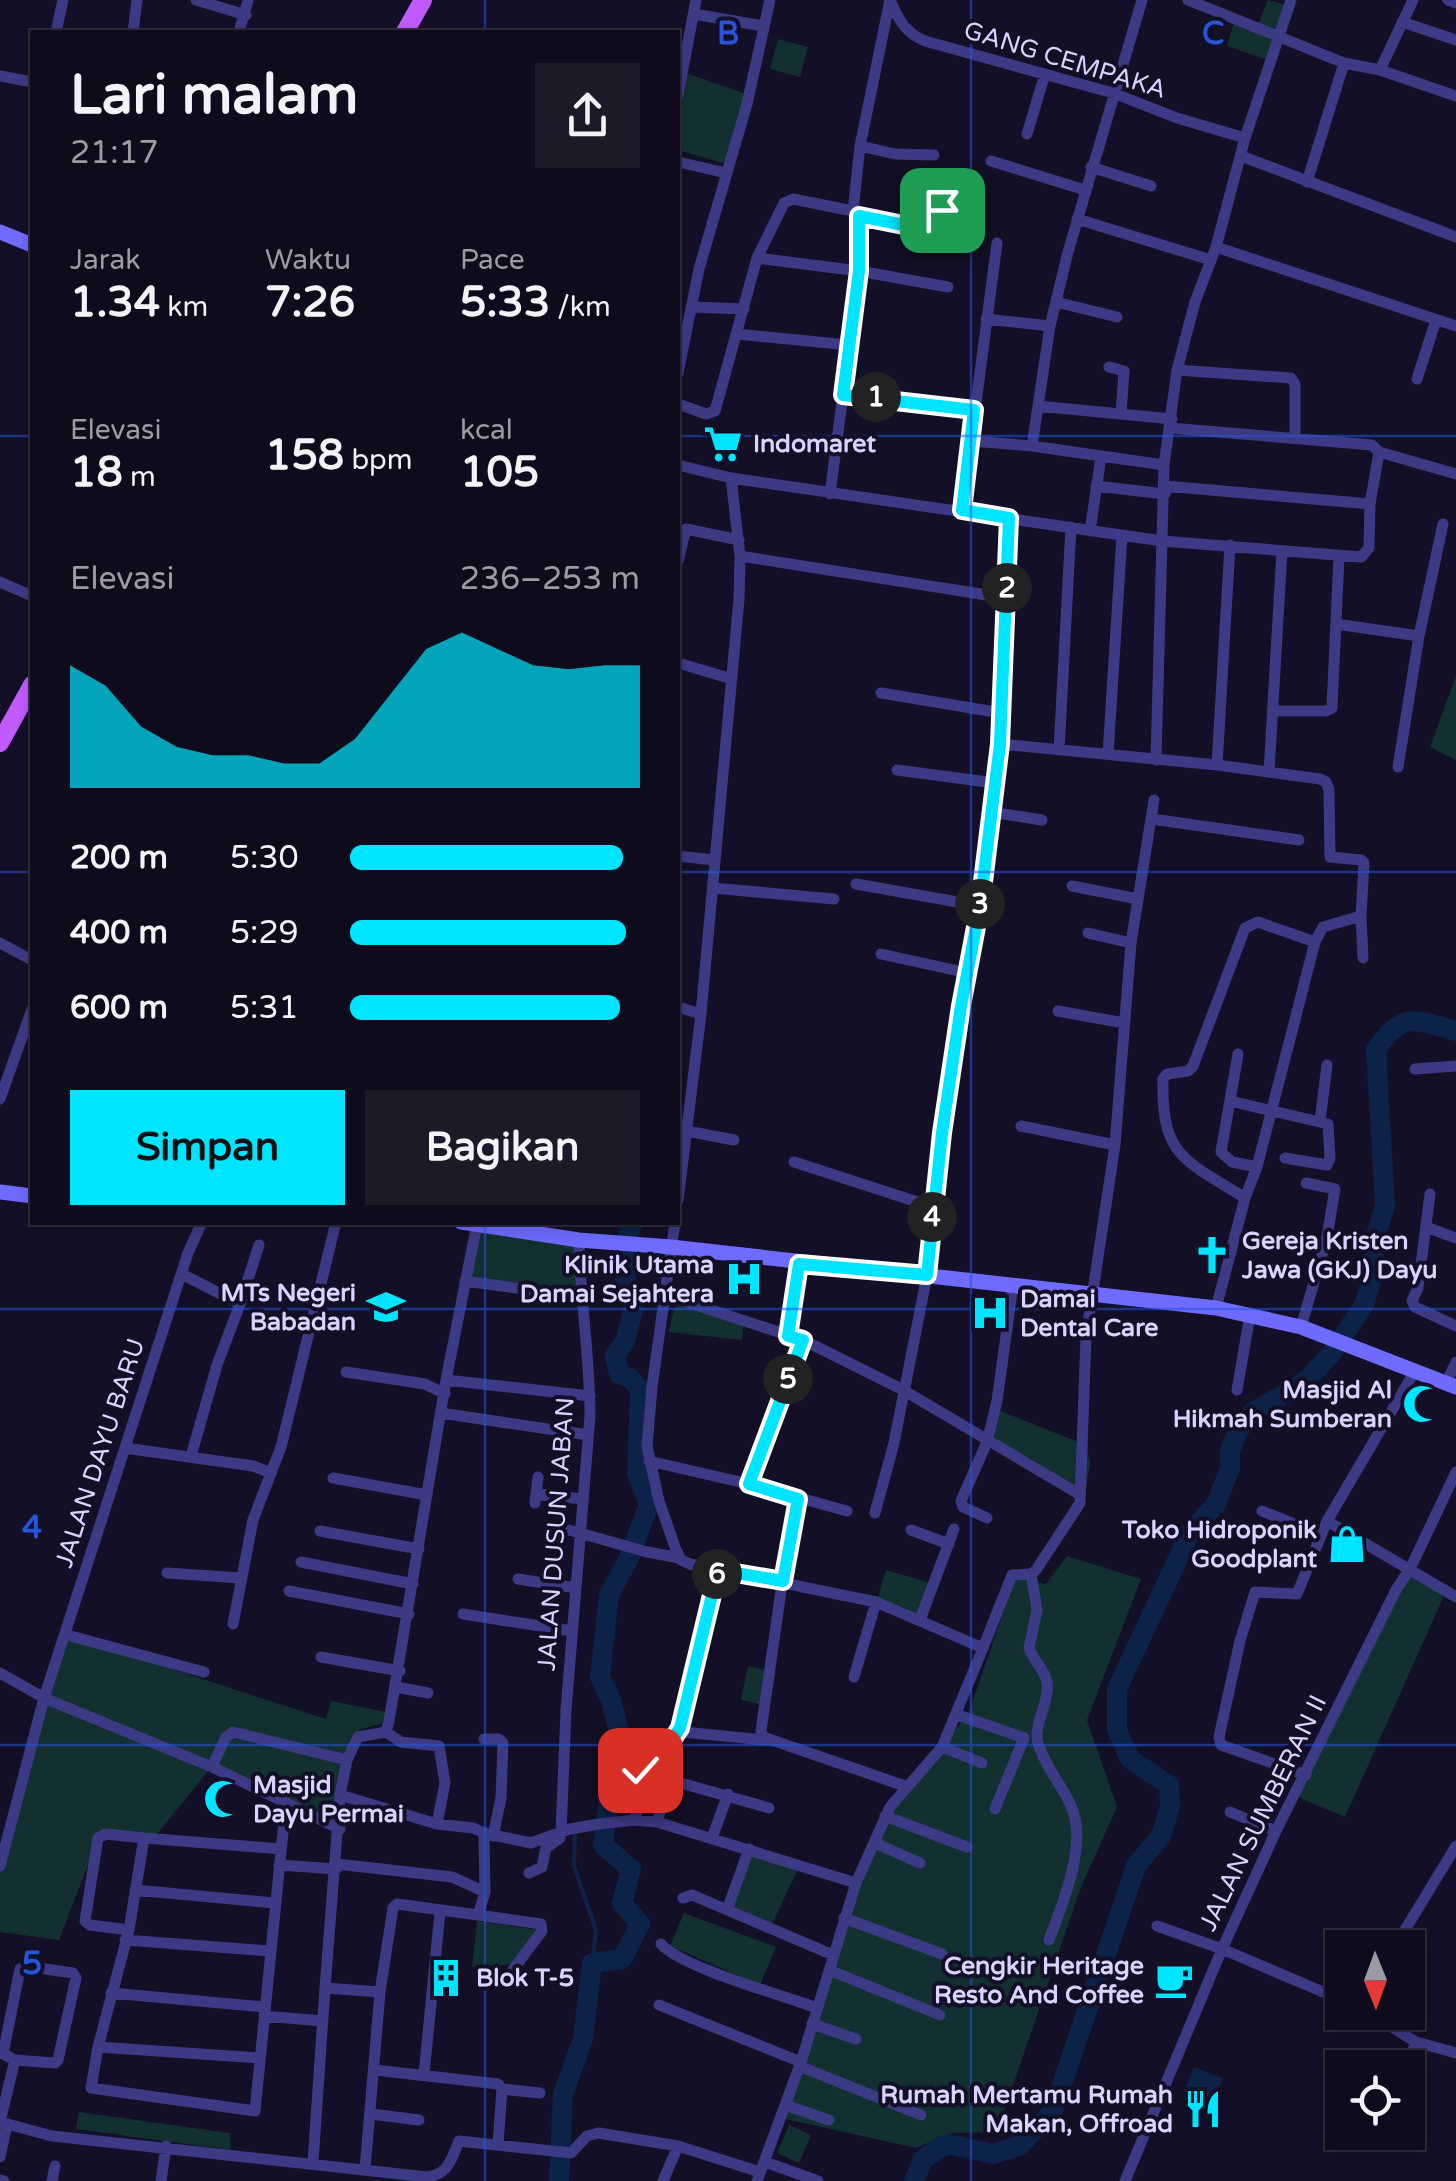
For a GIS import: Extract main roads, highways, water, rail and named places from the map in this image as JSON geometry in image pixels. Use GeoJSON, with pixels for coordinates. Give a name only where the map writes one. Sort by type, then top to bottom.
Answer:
{"type":"FeatureCollection","features":[{"type":"Feature","properties":{"kind":"main road"},"geometry":{"type":"LineString","coordinates":[[406,30],[423,0]]}},
{"type":"Feature","properties":{"kind":"main road"},"geometry":{"type":"LineString","coordinates":[[0,232],[30,245]]}},
{"type":"Feature","properties":{"kind":"main road"},"geometry":{"type":"LineString","coordinates":[[0,743],[30,689]]}},
{"type":"Feature","properties":{"kind":"main road"},"geometry":{"type":"LineString","coordinates":[[0,1192],[30,1196]]}},
{"type":"Feature","properties":{"kind":"main road"},"geometry":{"type":"LineString","coordinates":[[483,1225],[579,1240],[1216,1308],[1301,1328],[1451,1385]]}},
{"type":"Feature","properties":{"kind":"water"},"geometry":{"type":"Polygon","coordinates":[[[1194,2067],[1223,2078],[1214,2103],[1184,2092],[1194,2067]]]}},
{"type":"Feature","properties":{"kind":"waterway"},"geometry":{"type":"LineString","coordinates":[[914,2181],[923,2159],[946,2144],[994,2154],[1020,2145],[1053,2111],[1136,1866],[1161,1836],[1170,1806],[1169,1785],[1130,1759],[1117,1730],[1117,1689],[1190,1533],[1216,1504],[1230,1468],[1230,1451],[1238,1431],[1253,1412],[1305,1382],[1331,1354],[1364,1305],[1385,1205],[1376,1050],[1394,1029],[1411,1021],[1456,1031]]}},
{"type":"Feature","properties":{"kind":"waterway"},"geometry":{"type":"LineString","coordinates":[[628,1237],[632,1225]]}},
{"type":"Feature","properties":{"kind":"waterway"},"geometry":{"type":"LineString","coordinates":[[559,2181],[563,2094],[583,2039],[592,1963],[622,1959],[640,1924],[622,1903],[631,1869],[603,1845],[618,1728],[600,1677],[609,1595],[629,1558],[649,1504],[637,1474],[640,1389],[630,1378],[619,1374],[615,1356],[625,1341],[635,1303],[625,1279],[629,1250]]}},
{"type":"Feature","properties":{"kind":"waterway"},"geometry":{"type":"LineString","coordinates":[[575,1833],[574,1866],[596,1930],[592,1963]]}},
{"type":"Feature","properties":{"kind":"place","name":"Indomaret"},"geometry":{"type":"Point","coordinates":[723,444]}},
{"type":"Feature","properties":{"kind":"place","name":"Gereja Kristen Jawa (GKJ) Dayu"},"geometry":{"type":"Point","coordinates":[1212,1255]}},
{"type":"Feature","properties":{"kind":"place","name":"Klinik Utama Damai Sejahtera"},"geometry":{"type":"Point","coordinates":[744,1279]}},
{"type":"Feature","properties":{"kind":"place","name":"MTs Negeri Babadan"},"geometry":{"type":"Point","coordinates":[386,1307]}},
{"type":"Feature","properties":{"kind":"place","name":"Damai Dental Care"},"geometry":{"type":"Point","coordinates":[990,1313]}},
{"type":"Feature","properties":{"kind":"place","name":"Masjid Al Hikmah Sumberan"},"geometry":{"type":"Point","coordinates":[1422,1404]}},
{"type":"Feature","properties":{"kind":"place","name":"Toko Hidroponik Goodplant"},"geometry":{"type":"Point","coordinates":[1347,1544]}},
{"type":"Feature","properties":{"kind":"place","name":"Masjid Dayu Permai"},"geometry":{"type":"Point","coordinates":[223,1799]}},
{"type":"Feature","properties":{"kind":"place","name":"Blok T-5"},"geometry":{"type":"Point","coordinates":[446,1978]}},
{"type":"Feature","properties":{"kind":"place","name":"Cengkir Heritage Resto And Coffee"},"geometry":{"type":"Point","coordinates":[1174,1980]}},
{"type":"Feature","properties":{"kind":"place","name":"Rumah Mertamu Rumah Makan, Offroad"},"geometry":{"type":"Point","coordinates":[1203,2109]}}]}
